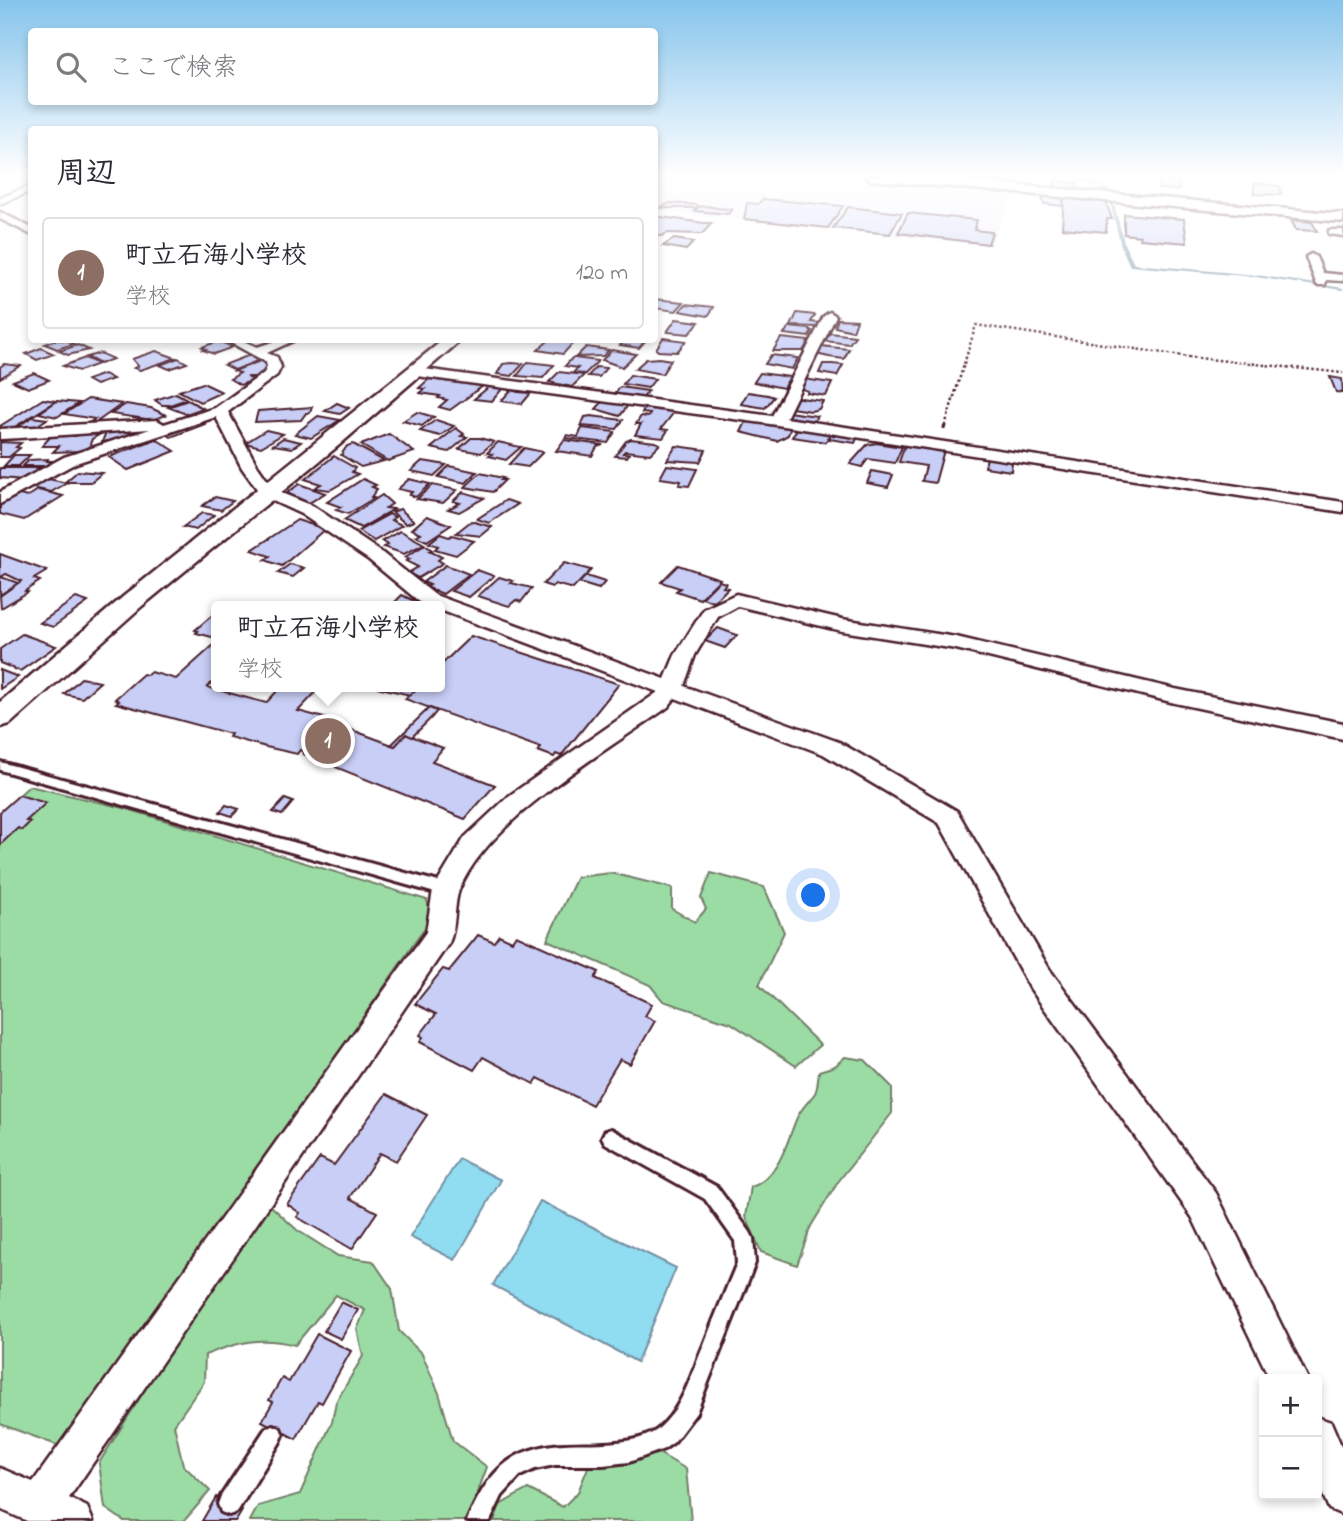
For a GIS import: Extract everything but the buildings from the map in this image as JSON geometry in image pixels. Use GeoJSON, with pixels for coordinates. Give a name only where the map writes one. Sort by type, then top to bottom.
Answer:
{"type":"FeatureCollection","features":[{"type":"Feature","properties":{"kind":"street"},"geometry":{"type":"LineString","coordinates":[[1311,257],[1319,279],[1343,278]]}},
{"type":"Feature","properties":{"kind":"street"},"geometry":{"type":"LineString","coordinates":[[777,421],[830,316]]}},
{"type":"Feature","properties":{"kind":"street"},"geometry":{"type":"LineString","coordinates":[[0,499],[71,460],[220,411],[270,374],[274,367],[272,360],[238,343]]}},
{"type":"Feature","properties":{"kind":"street"},"geometry":{"type":"LineString","coordinates":[[257,352],[281,343]]}},
{"type":"Feature","properties":{"kind":"street"},"geometry":{"type":"LineString","coordinates":[[0,717],[133,601],[450,343]]}},
{"type":"Feature","properties":{"kind":"street"},"geometry":{"type":"LineString","coordinates":[[417,372],[777,421],[1343,507]]}},
{"type":"Feature","properties":{"kind":"street"},"geometry":{"type":"LineString","coordinates":[[220,411],[250,468],[268,493],[307,510],[375,556],[433,601]]}},
{"type":"Feature","properties":{"kind":"street"},"geometry":{"type":"LineString","coordinates":[[0,433],[46,435],[96,428],[188,422]]}},
{"type":"Feature","properties":{"kind":"street"},"geometry":{"type":"LineString","coordinates":[[0,1488],[57,1513],[439,935],[446,890],[474,844],[518,801],[660,702],[672,689],[685,655],[711,613],[736,600],[842,625],[956,643],[1175,696],[1343,731]]}},
{"type":"Feature","properties":{"kind":"street"},"geometry":{"type":"LineString","coordinates":[[445,605],[831,748],[948,817],[1040,979],[1204,1205],[1287,1374]]}},
{"type":"Feature","properties":{"kind":"street"},"geometry":{"type":"LineString","coordinates":[[1317,1437],[1343,1495]]}},
{"type":"Feature","properties":{"kind":"lane"},"geometry":{"type":"LineString","coordinates":[[0,766],[446,890]]}},
{"type":"Feature","properties":{"kind":"lane"},"geometry":{"type":"LineString","coordinates":[[478,1521],[488,1495],[511,1469],[542,1454],[611,1454],[658,1442],[677,1424],[689,1406],[746,1263],[744,1238],[711,1193],[611,1137]]}},
{"type":"Feature","properties":{"kind":"lane"},"geometry":{"type":"LineString","coordinates":[[229,1504],[273,1435]]}},
{"type":"Feature","properties":{"kind":"path"},"geometry":{"type":"LineString","coordinates":[[938,446],[976,325],[1189,357],[1343,373]]}},
{"type":"Feature","properties":{"kind":"green space"},"geometry":{"type":"Polygon","coordinates":[[[29,786],[124,808],[427,900],[431,919],[65,1448],[0,1424],[0,813],[29,786]]]}},
{"type":"Feature","properties":{"kind":"green space"},"geometry":{"type":"Polygon","coordinates":[[[611,873],[672,888],[672,909],[695,922],[706,909],[701,898],[711,873],[764,887],[784,932],[759,985],[820,1045],[796,1066],[731,1023],[663,1001],[650,985],[547,940],[577,877],[611,873]]]}},
{"type":"Feature","properties":{"kind":"green space"},"geometry":{"type":"Polygon","coordinates":[[[845,1057],[865,1060],[892,1087],[892,1113],[838,1182],[811,1226],[797,1265],[761,1252],[746,1217],[751,1187],[761,1183],[775,1168],[798,1116],[816,1091],[819,1071],[835,1066],[845,1057]]]}},
{"type":"Feature","properties":{"kind":"green space"},"geometry":{"type":"Polygon","coordinates":[[[271,1206],[297,1230],[338,1256],[373,1261],[392,1289],[399,1331],[422,1354],[439,1393],[453,1441],[487,1467],[467,1521],[250,1521],[258,1506],[300,1494],[332,1422],[336,1402],[363,1356],[357,1329],[365,1310],[336,1295],[295,1345],[271,1341],[249,1342],[205,1355],[204,1382],[174,1425],[183,1465],[210,1491],[184,1521],[124,1521],[105,1508],[99,1463],[258,1209],[271,1206]]]}},
{"type":"Feature","properties":{"kind":"green space"},"geometry":{"type":"Polygon","coordinates":[[[648,1447],[686,1469],[691,1521],[494,1521],[500,1505],[528,1489],[563,1507],[578,1492],[591,1460],[648,1447]]]}},
{"type":"Feature","properties":{"kind":"water"},"geometry":{"type":"Polygon","coordinates":[[[459,1159],[501,1180],[455,1260],[410,1237],[459,1159]]]}},
{"type":"Feature","properties":{"kind":"water"},"geometry":{"type":"Polygon","coordinates":[[[540,1201],[676,1268],[637,1362],[493,1285],[540,1201]]]}},
{"type":"Feature","properties":{"kind":"waterway"},"geometry":{"type":"LineString","coordinates":[[1123,247],[1132,265],[1256,276],[1343,289]]}},
{"type":"Feature","properties":{"kind":"place","name":"町立石海小学校"},"geometry":{"type":"Point","coordinates":[328,741]}}]}
